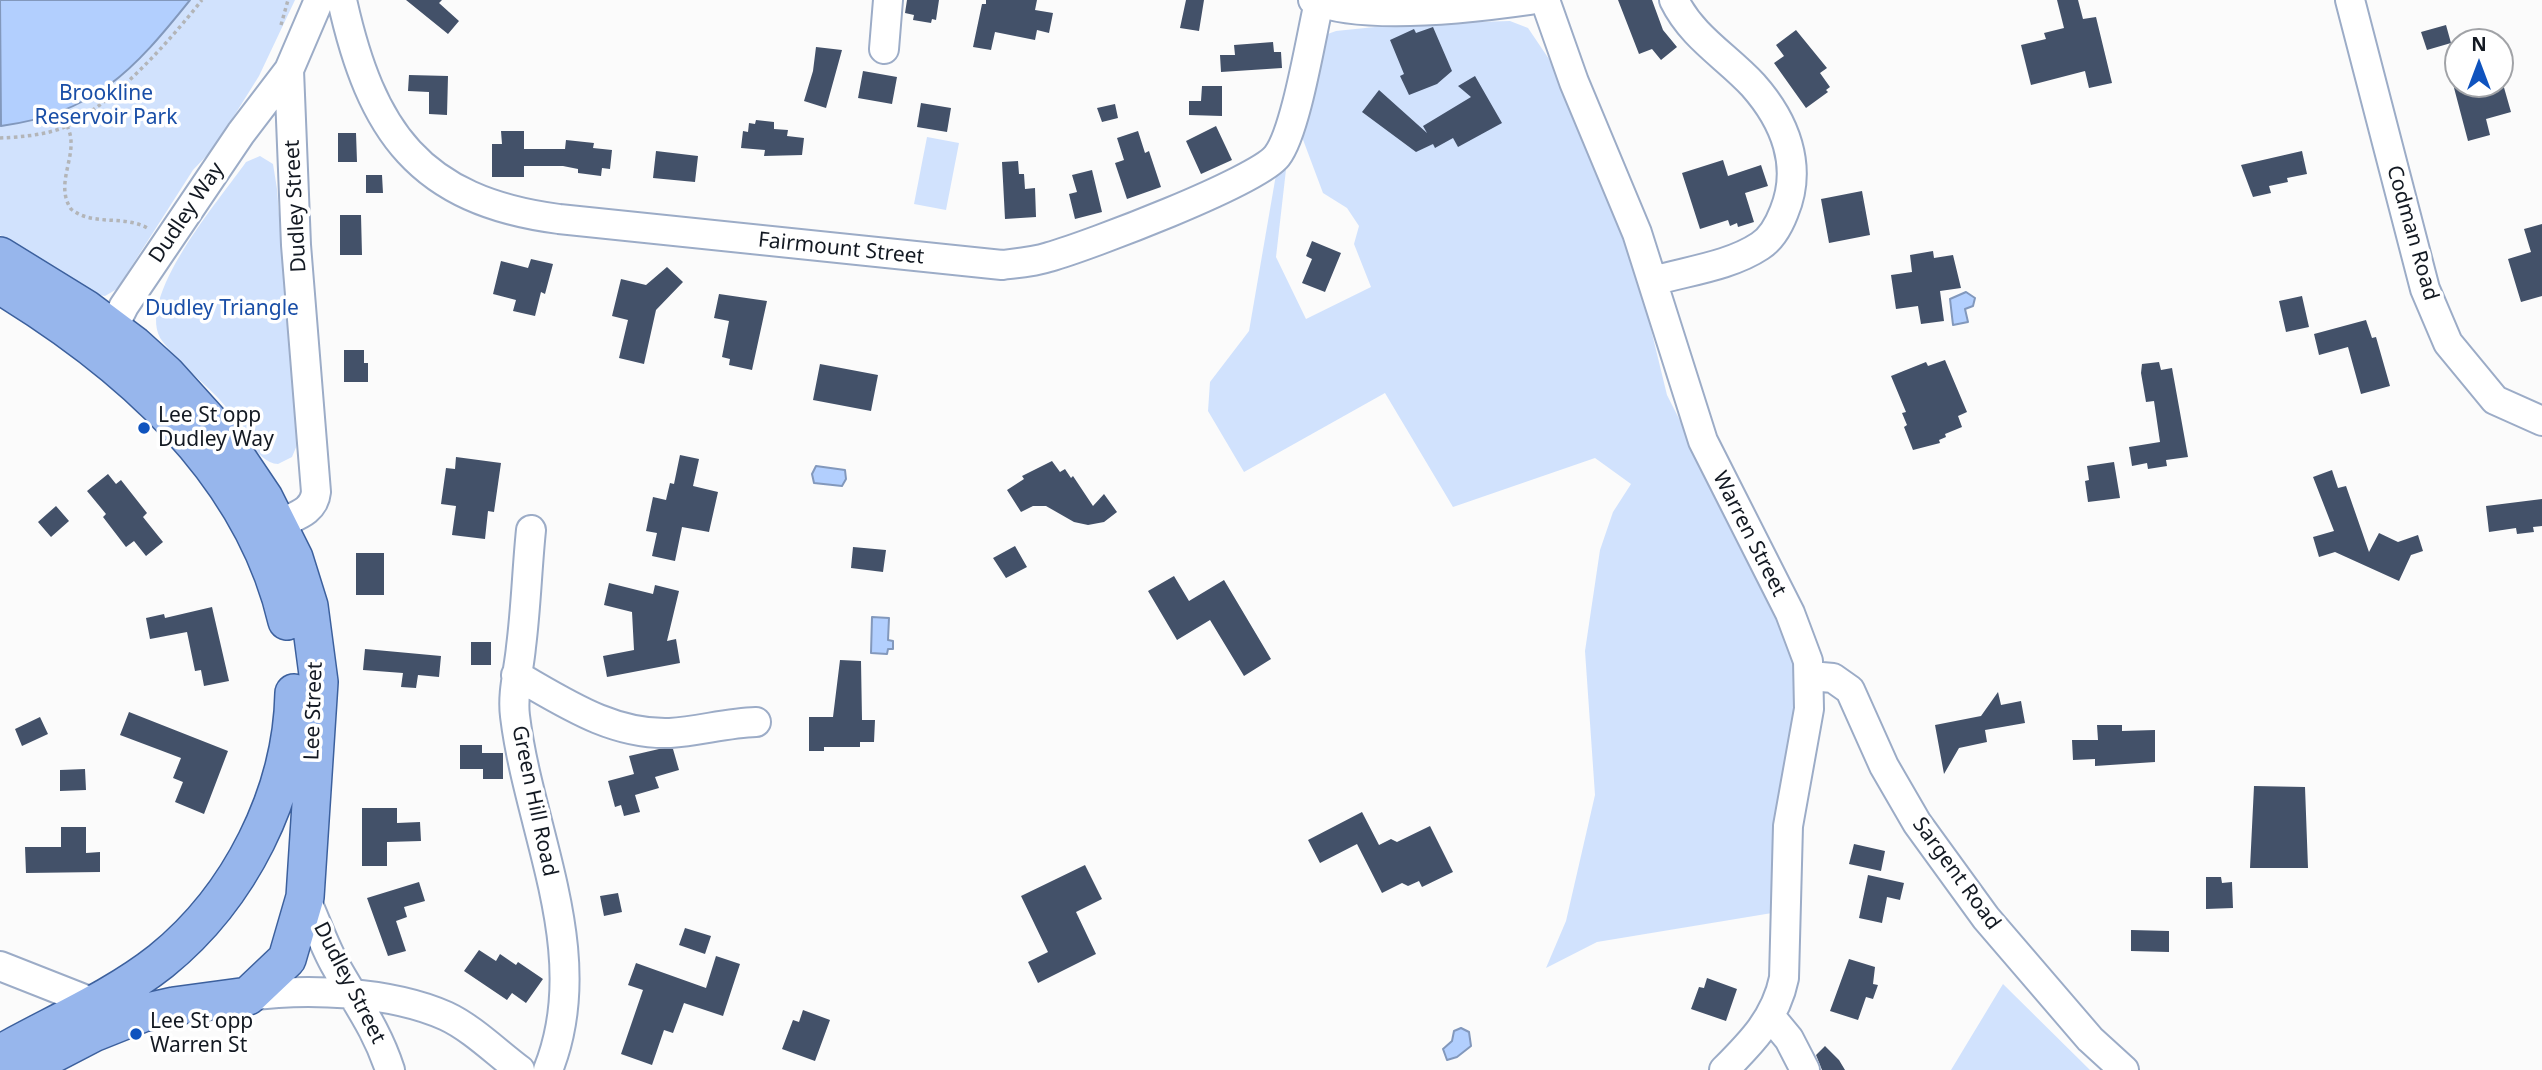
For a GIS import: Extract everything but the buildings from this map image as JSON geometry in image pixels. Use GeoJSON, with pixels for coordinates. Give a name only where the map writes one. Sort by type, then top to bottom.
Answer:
{"type":"FeatureCollection","features":[{"type":"Feature","properties":{"kind":"main road","name":"Lee Street"},"geometry":{"type":"LineString","coordinates":[[0,256],[113,328],[166,374],[206,416],[239,459],[279,524],[306,594],[317,656],[319,696],[306,884],[286,959],[264,984],[248,996]]}},
{"type":"Feature","properties":{"kind":"main road","name":"Lee Street"},"geometry":{"type":"LineString","coordinates":[[0,285],[115,366],[167,412],[198,446],[256,537],[282,600],[293,663],[293,715],[278,788],[250,853],[222,895],[186,936],[150,968],[94,1003],[0,1054]]}},
{"type":"Feature","properties":{"kind":"main road"},"geometry":{"type":"LineString","coordinates":[[250,853],[273,843],[282,845],[299,855],[306,884]]}},
{"type":"Feature","properties":{"kind":"main road"},"geometry":{"type":"LineString","coordinates":[[186,936],[173,961],[174,976],[190,1004]]}},
{"type":"Feature","properties":{"kind":"main road"},"geometry":{"type":"LineString","coordinates":[[22,1070],[123,1020],[190,1004],[248,996]]}},
{"type":"Feature","properties":{"kind":"street","name":"Dudley Street"},"geometry":{"type":"LineString","coordinates":[[279,524],[306,511],[314,502],[316,487],[296,245],[289,71],[319,0]]}},
{"type":"Feature","properties":{"kind":"street","name":"Fairmount Street"},"geometry":{"type":"LineString","coordinates":[[342,0],[360,68],[389,129],[426,168],[457,191],[475,200],[509,211],[559,219],[1002,265],[1026,263],[1074,249],[1182,206],[1272,161],[1288,134],[1316,1]]}},
{"type":"Feature","properties":{"kind":"street"},"geometry":{"type":"LineString","coordinates":[[884,49],[888,0]]}},
{"type":"Feature","properties":{"kind":"street"},"geometry":{"type":"LineString","coordinates":[[1316,1],[1346,9],[1369,10],[1530,0]]}},
{"type":"Feature","properties":{"kind":"street","name":"Warren Street"},"geometry":{"type":"LineString","coordinates":[[1545,0],[1574,82],[1653,281],[1703,441],[1806,650],[1810,676],[1806,732],[1788,826],[1784,978],[1770,1016],[1756,1038],[1724,1070]]}},
{"type":"Feature","properties":{"kind":"street"},"geometry":{"type":"LineString","coordinates":[[1653,281],[1740,255],[1760,246],[1782,217],[1792,181],[1790,149],[1778,119],[1751,84],[1694,31],[1674,0]]}},
{"type":"Feature","properties":{"kind":"street","name":"Codman Road"},"geometry":{"type":"LineString","coordinates":[[2350,0],[2424,289],[2448,343],[2495,400],[2542,421]]}},
{"type":"Feature","properties":{"kind":"street","name":"Dudley Way"},"geometry":{"type":"LineString","coordinates":[[113,328],[124,306],[241,133],[289,71]]}},
{"type":"Feature","properties":{"kind":"street"},"geometry":{"type":"LineString","coordinates":[[113,328],[110,345],[115,366]]}},
{"type":"Feature","properties":{"kind":"street","name":"Green Hill Road"},"geometry":{"type":"LineString","coordinates":[[531,530],[516,675],[515,714],[524,773],[552,883],[565,951],[560,1032],[548,1070]]}},
{"type":"Feature","properties":{"kind":"street"},"geometry":{"type":"LineString","coordinates":[[516,675],[581,712],[634,731],[673,733],[724,723],[756,722]]}},
{"type":"Feature","properties":{"kind":"street","name":"Sargent Road"},"geometry":{"type":"LineString","coordinates":[[1810,676],[1833,678],[1850,690],[1884,765],[1917,823],[1978,908],[2024,966],[2090,1039],[2124,1070]]}},
{"type":"Feature","properties":{"kind":"street","name":"Dudley Street"},"geometry":{"type":"LineString","coordinates":[[306,884],[332,960],[357,997],[382,1045],[390,1070]]}},
{"type":"Feature","properties":{"kind":"street"},"geometry":{"type":"LineString","coordinates":[[2,959],[94,1003],[119,1007],[190,1004]]}},
{"type":"Feature","properties":{"kind":"street"},"geometry":{"type":"LineString","coordinates":[[248,996],[311,993],[413,1004],[448,1017],[520,1070]]}},
{"type":"Feature","properties":{"kind":"street"},"geometry":{"type":"LineString","coordinates":[[1770,1016],[1789,1038],[1805,1070]]}},
{"type":"Feature","properties":{"kind":"path"},"geometry":{"type":"LineString","coordinates":[[0,138],[67,126],[135,75],[202,0]]}},
{"type":"Feature","properties":{"kind":"path"},"geometry":{"type":"LineString","coordinates":[[67,126],[72,148],[65,194],[71,209],[92,219],[138,222],[161,236]]}},
{"type":"Feature","properties":{"kind":"green space","name":"Brookline Reservoir Park"},"geometry":{"type":"Polygon","coordinates":[[[0,0],[295,0],[259,76],[214,148],[193,170],[117,289],[105,296],[94,294],[0,235],[0,0]]]}},
{"type":"Feature","properties":{"kind":"green space"},"geometry":{"type":"Polygon","coordinates":[[[1510,21],[1528,28],[1549,59],[1604,186],[1639,280],[1667,395],[1793,644],[1797,694],[1781,779],[1772,913],[1597,942],[1546,968],[1566,921],[1595,795],[1585,651],[1600,550],[1613,512],[1631,484],[1595,458],[1453,507],[1385,393],[1244,472],[1208,411],[1210,382],[1249,331],[1278,163],[1288,152],[1276,257],[1306,319],[1371,287],[1354,244],[1359,226],[1347,208],[1323,193],[1302,137],[1321,43],[1325,35],[1336,31],[1404,24],[1510,21]]]}},
{"type":"Feature","properties":{"kind":"green space"},"geometry":{"type":"Polygon","coordinates":[[[927,137],[959,143],[946,210],[914,204],[927,137]]]}},
{"type":"Feature","properties":{"kind":"green space","name":"Dudley Triangle"},"geometry":{"type":"Polygon","coordinates":[[[260,156],[273,164],[277,189],[297,445],[292,457],[278,464],[270,462],[255,450],[226,407],[163,342],[156,324],[159,302],[183,250],[246,162],[260,156]]]}},
{"type":"Feature","properties":{"kind":"green space"},"geometry":{"type":"Polygon","coordinates":[[[2003,984],[2090,1070],[1951,1070],[2003,984]]]}},
{"type":"Feature","properties":{"kind":"water"},"geometry":{"type":"Polygon","coordinates":[[[0,0],[190,0],[150,48],[109,85],[62,111],[1,126],[0,0]]]}},
{"type":"Feature","properties":{"kind":"water"},"geometry":{"type":"Polygon","coordinates":[[[1966,292],[1975,298],[1973,306],[1965,309],[1968,322],[1953,325],[1950,299],[1966,292]]]}},
{"type":"Feature","properties":{"kind":"water"},"geometry":{"type":"Polygon","coordinates":[[[816,466],[845,470],[846,479],[842,486],[814,483],[812,474],[816,466]]]}},
{"type":"Feature","properties":{"kind":"water"},"geometry":{"type":"Polygon","coordinates":[[[872,617],[889,618],[888,640],[893,641],[893,649],[888,649],[887,654],[871,653],[872,617]]]}},
{"type":"Feature","properties":{"kind":"water"},"geometry":{"type":"Polygon","coordinates":[[[1461,1028],[1469,1032],[1471,1046],[1457,1057],[1447,1060],[1443,1049],[1452,1041],[1454,1031],[1461,1028]]]}},
{"type":"Feature","properties":{"kind":"place","name":"Lee St opp Dudley Way"},"geometry":{"type":"Point","coordinates":[144,428]}},
{"type":"Feature","properties":{"kind":"place","name":"Lee St opp Warren St"},"geometry":{"type":"Point","coordinates":[136,1034]}}]}
